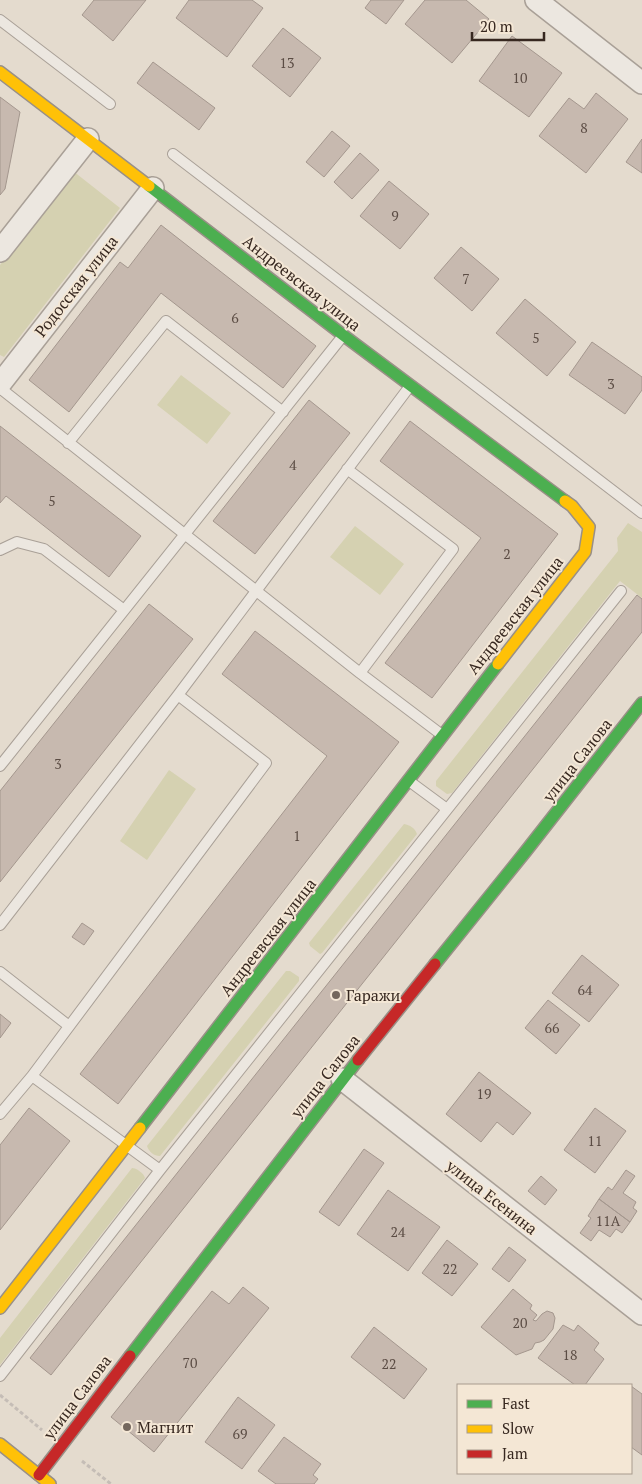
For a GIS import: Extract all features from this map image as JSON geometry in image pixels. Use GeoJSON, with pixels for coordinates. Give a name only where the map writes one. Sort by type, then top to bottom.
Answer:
{"type":"FeatureCollection","features":[{"type":"Feature","properties":{"kind":"street"},"geometry":{"type":"LineString","coordinates":[[536,0],[642,83]]}},
{"type":"Feature","properties":{"kind":"street","name":"Андреевская улица"},"geometry":{"type":"LineString","coordinates":[[0,72],[343,336],[572,506],[589,527],[585,552],[442,735],[128,1146],[0,1308]]}},
{"type":"Feature","properties":{"kind":"street"},"geometry":{"type":"LineString","coordinates":[[0,251],[88,139]]}},
{"type":"Feature","properties":{"kind":"street","name":"Родосская улица"},"geometry":{"type":"LineString","coordinates":[[0,384],[153,188]]}},
{"type":"Feature","properties":{"kind":"street","name":"улица Салова"},"geometry":{"type":"LineString","coordinates":[[39,1475],[342,1080],[642,703]]}},
{"type":"Feature","properties":{"kind":"street","name":"улица Есенина"},"geometry":{"type":"LineString","coordinates":[[342,1080],[642,1314]]}},
{"type":"Feature","properties":{"kind":"street"},"geometry":{"type":"LineString","coordinates":[[0,1444],[50,1484]]}},
{"type":"Feature","properties":{"kind":"lane"},"geometry":{"type":"LineString","coordinates":[[0,20],[110,104]]}},
{"type":"Feature","properties":{"kind":"lane"},"geometry":{"type":"LineString","coordinates":[[173,154],[642,513]]}},
{"type":"Feature","properties":{"kind":"lane"},"geometry":{"type":"LineString","coordinates":[[68,443],[166,321],[283,412]]}},
{"type":"Feature","properties":{"kind":"lane"},"geometry":{"type":"LineString","coordinates":[[0,766],[343,336]]}},
{"type":"Feature","properties":{"kind":"lane"},"geometry":{"type":"LineString","coordinates":[[0,925],[178,695],[410,386]]}},
{"type":"Feature","properties":{"kind":"lane"},"geometry":{"type":"LineString","coordinates":[[0,388],[256,592],[442,735]]}},
{"type":"Feature","properties":{"kind":"lane"},"geometry":{"type":"LineString","coordinates":[[347,469],[453,550],[360,673]]}},
{"type":"Feature","properties":{"kind":"lane"},"geometry":{"type":"LineString","coordinates":[[0,550],[17,542],[44,550],[124,610]]}},
{"type":"Feature","properties":{"kind":"lane"},"geometry":{"type":"LineString","coordinates":[[0,1376],[160,1170],[621,591]]}},
{"type":"Feature","properties":{"kind":"lane"},"geometry":{"type":"LineString","coordinates":[[0,1114],[32,1076],[266,762],[178,695]]}},
{"type":"Feature","properties":{"kind":"lane"},"geometry":{"type":"LineString","coordinates":[[408,781],[447,809]]}},
{"type":"Feature","properties":{"kind":"lane"},"geometry":{"type":"LineString","coordinates":[[0,972],[69,1026]]}},
{"type":"Feature","properties":{"kind":"lane"},"geometry":{"type":"LineString","coordinates":[[32,1076],[160,1170]]}},
{"type":"Feature","properties":{"kind":"shaded area"},"geometry":{"type":"Polygon","coordinates":[[[73,171],[120,208],[4,357],[0,355],[0,265],[73,171]]]}},
{"type":"Feature","properties":{"kind":"shaded area"},"geometry":{"type":"Polygon","coordinates":[[[181,375],[231,413],[207,444],[157,405],[181,375]]]}},
{"type":"Feature","properties":{"kind":"shaded area"},"geometry":{"type":"Polygon","coordinates":[[[628,523],[642,532],[642,598],[620,581],[452,793],[447,794],[436,786],[436,781],[618,551],[617,538],[628,523]]]}},
{"type":"Feature","properties":{"kind":"shaded area"},"geometry":{"type":"Polygon","coordinates":[[[355,526],[404,564],[380,595],[330,557],[355,526]]]}},
{"type":"Feature","properties":{"kind":"shaded area"},"geometry":{"type":"Polygon","coordinates":[[[169,770],[196,789],[147,860],[120,841],[169,770]]]}},
{"type":"Feature","properties":{"kind":"shaded area"},"geometry":{"type":"Polygon","coordinates":[[[404,824],[412,827],[417,834],[320,954],[309,943],[404,824]]]}},
{"type":"Feature","properties":{"kind":"shaded area"},"geometry":{"type":"Polygon","coordinates":[[[286,971],[290,971],[299,977],[299,981],[160,1156],[152,1153],[147,1146],[286,971]]]}},
{"type":"Feature","properties":{"kind":"shaded area"},"geometry":{"type":"Polygon","coordinates":[[[132,1168],[140,1171],[145,1178],[0,1365],[0,1338],[132,1168]]]}},
{"type":"Feature","properties":{"kind":"building"},"geometry":{"type":"Polygon","coordinates":[[[94,0],[146,0],[113,41],[82,15],[94,0]]]}},
{"type":"Feature","properties":{"kind":"building"},"geometry":{"type":"Polygon","coordinates":[[[189,0],[252,0],[263,8],[227,57],[176,18],[189,0]]]}},
{"type":"Feature","properties":{"kind":"building"},"geometry":{"type":"Polygon","coordinates":[[[371,0],[404,0],[386,24],[365,8],[371,0]]]}},
{"type":"Feature","properties":{"kind":"building"},"geometry":{"type":"Polygon","coordinates":[[[425,0],[466,0],[489,19],[452,63],[405,24],[425,0]]]}},
{"type":"Feature","properties":{"kind":"building"},"geometry":{"type":"Polygon","coordinates":[[[283,28],[321,58],[290,97],[252,66],[283,28]]]}},
{"type":"Feature","properties":{"kind":"building"},"geometry":{"type":"Polygon","coordinates":[[[512,36],[562,73],[529,117],[479,81],[512,36]]]}},
{"type":"Feature","properties":{"kind":"building"},"geometry":{"type":"Polygon","coordinates":[[[153,62],[215,108],[199,130],[137,83],[153,62]]]}},
{"type":"Feature","properties":{"kind":"building"},"geometry":{"type":"Polygon","coordinates":[[[596,93],[628,119],[586,173],[539,136],[569,98],[584,109],[596,93]]]}},
{"type":"Feature","properties":{"kind":"building"},"geometry":{"type":"Polygon","coordinates":[[[0,97],[20,112],[5,189],[0,195],[0,97]]]}},
{"type":"Feature","properties":{"kind":"building"},"geometry":{"type":"Polygon","coordinates":[[[332,131],[350,146],[324,177],[306,162],[332,131]]]}},
{"type":"Feature","properties":{"kind":"building"},"geometry":{"type":"Polygon","coordinates":[[[642,139],[642,173],[626,162],[642,139]]]}},
{"type":"Feature","properties":{"kind":"building"},"geometry":{"type":"Polygon","coordinates":[[[360,153],[379,170],[352,199],[334,182],[360,153]]]}},
{"type":"Feature","properties":{"kind":"building"},"geometry":{"type":"Polygon","coordinates":[[[389,181],[429,214],[400,249],[360,216],[389,181]]]}},
{"type":"Feature","properties":{"kind":"building"},"geometry":{"type":"Polygon","coordinates":[[[161,225],[316,346],[283,388],[161,293],[69,412],[29,380],[120,262],[128,268],[161,225]]]}},
{"type":"Feature","properties":{"kind":"building"},"geometry":{"type":"Polygon","coordinates":[[[461,247],[499,279],[472,311],[434,278],[461,247]]]}},
{"type":"Feature","properties":{"kind":"building"},"geometry":{"type":"Polygon","coordinates":[[[525,299],[576,342],[547,376],[496,333],[525,299]]]}},
{"type":"Feature","properties":{"kind":"building"},"geometry":{"type":"Polygon","coordinates":[[[592,342],[642,377],[642,390],[625,414],[569,375],[592,342]]]}},
{"type":"Feature","properties":{"kind":"building"},"geometry":{"type":"Polygon","coordinates":[[[309,400],[350,433],[255,554],[213,521],[309,400]]]}},
{"type":"Feature","properties":{"kind":"building"},"geometry":{"type":"Polygon","coordinates":[[[410,421],[558,534],[432,698],[385,663],[481,538],[380,461],[410,421]]]}},
{"type":"Feature","properties":{"kind":"building"},"geometry":{"type":"Polygon","coordinates":[[[0,426],[141,536],[109,577],[6,496],[0,503],[0,426]]]}},
{"type":"Feature","properties":{"kind":"building","name":"Гаражи"},"geometry":{"type":"Polygon","coordinates":[[[637,595],[642,599],[642,632],[51,1375],[30,1358],[637,595]]]}},
{"type":"Feature","properties":{"kind":"building"},"geometry":{"type":"Polygon","coordinates":[[[149,604],[193,639],[0,882],[0,791],[149,604]]]}},
{"type":"Feature","properties":{"kind":"building"},"geometry":{"type":"Polygon","coordinates":[[[255,631],[399,742],[118,1104],[80,1074],[327,756],[222,674],[255,631]]]}},
{"type":"Feature","properties":{"kind":"building"},"geometry":{"type":"Polygon","coordinates":[[[82,923],[94,931],[84,945],[72,937],[82,923]]]}},
{"type":"Feature","properties":{"kind":"building"},"geometry":{"type":"Polygon","coordinates":[[[582,955],[619,985],[589,1022],[552,993],[582,955]]]}},
{"type":"Feature","properties":{"kind":"building"},"geometry":{"type":"Polygon","coordinates":[[[548,1000],[580,1025],[556,1054],[525,1028],[548,1000]]]}},
{"type":"Feature","properties":{"kind":"building"},"geometry":{"type":"Polygon","coordinates":[[[0,1014],[11,1023],[0,1038],[0,1014]]]}},
{"type":"Feature","properties":{"kind":"building"},"geometry":{"type":"Polygon","coordinates":[[[479,1072],[531,1113],[513,1135],[497,1122],[481,1142],[446,1114],[479,1072]]]}},
{"type":"Feature","properties":{"kind":"building"},"geometry":{"type":"Polygon","coordinates":[[[29,1108],[70,1141],[0,1230],[0,1145],[29,1108]]]}},
{"type":"Feature","properties":{"kind":"building"},"geometry":{"type":"Polygon","coordinates":[[[595,1108],[626,1131],[595,1173],[564,1150],[595,1108]]]}},
{"type":"Feature","properties":{"kind":"building"},"geometry":{"type":"Polygon","coordinates":[[[364,1149],[384,1163],[339,1226],[319,1212],[364,1149]]]}},
{"type":"Feature","properties":{"kind":"building"},"geometry":{"type":"Polygon","coordinates":[[[626,1170],[635,1176],[623,1193],[636,1202],[633,1208],[637,1211],[630,1222],[599,1199],[608,1187],[612,1190],[626,1170]]]}},
{"type":"Feature","properties":{"kind":"building"},"geometry":{"type":"Polygon","coordinates":[[[541,1176],[557,1190],[545,1205],[528,1191],[541,1176]]]}},
{"type":"Feature","properties":{"kind":"building"},"geometry":{"type":"Polygon","coordinates":[[[388,1190],[440,1227],[408,1271],[357,1234],[388,1190]]]}},
{"type":"Feature","properties":{"kind":"building"},"geometry":{"type":"Polygon","coordinates":[[[599,1199],[630,1222],[622,1233],[616,1229],[610,1237],[599,1230],[591,1241],[580,1233],[591,1218],[588,1216],[599,1199]]]}},
{"type":"Feature","properties":{"kind":"building"},"geometry":{"type":"Polygon","coordinates":[[[447,1240],[478,1264],[452,1296],[422,1273],[447,1240]]]}},
{"type":"Feature","properties":{"kind":"building"},"geometry":{"type":"Polygon","coordinates":[[[509,1247],[526,1260],[509,1282],[492,1269],[509,1247]]]}},
{"type":"Feature","properties":{"kind":"building"},"geometry":{"type":"Polygon","coordinates":[[[243,1287],[269,1308],[154,1452],[111,1417],[212,1291],[229,1304],[243,1287]]]}},
{"type":"Feature","properties":{"kind":"building"},"geometry":{"type":"Polygon","coordinates":[[[513,1289],[532,1305],[530,1309],[537,1315],[533,1320],[536,1321],[547,1311],[553,1313],[555,1318],[553,1329],[544,1340],[535,1343],[532,1349],[516,1355],[481,1327],[513,1289]]]}},
{"type":"Feature","properties":{"kind":"building"},"geometry":{"type":"Polygon","coordinates":[[[563,1325],[574,1331],[578,1325],[599,1343],[594,1350],[604,1359],[586,1384],[574,1384],[538,1358],[563,1325]]]}},
{"type":"Feature","properties":{"kind":"building"},"geometry":{"type":"Polygon","coordinates":[[[374,1327],[427,1369],[404,1399],[351,1357],[374,1327]]]}},
{"type":"Feature","properties":{"kind":"building"},"geometry":{"type":"Polygon","coordinates":[[[632,1387],[642,1394],[642,1455],[632,1448],[632,1387]]]}},
{"type":"Feature","properties":{"kind":"building"},"geometry":{"type":"Polygon","coordinates":[[[238,1397],[275,1425],[242,1469],[205,1442],[238,1397]]]}},
{"type":"Feature","properties":{"kind":"building"},"geometry":{"type":"Polygon","coordinates":[[[284,1437],[321,1464],[313,1475],[318,1479],[314,1484],[276,1484],[258,1471],[284,1437]]]}},
{"type":"Feature","properties":{"kind":"traffic: fast"},"geometry":{"type":"LineString","coordinates":[[149,186],[343,335],[565,501]]}},
{"type":"Feature","properties":{"kind":"traffic: fast"},"geometry":{"type":"LineString","coordinates":[[140,1128],[498,664]]}},
{"type":"Feature","properties":{"kind":"traffic: fast"},"geometry":{"type":"LineString","coordinates":[[435,964],[642,703]]}},
{"type":"Feature","properties":{"kind":"traffic: fast"},"geometry":{"type":"LineString","coordinates":[[130,1356],[358,1060]]}},
{"type":"Feature","properties":{"kind":"traffic: slow"},"geometry":{"type":"LineString","coordinates":[[0,72],[149,186]]}},
{"type":"Feature","properties":{"kind":"traffic: slow"},"geometry":{"type":"LineString","coordinates":[[498,664],[585,552],[589,527],[572,506],[565,501]]}},
{"type":"Feature","properties":{"kind":"traffic: slow"},"geometry":{"type":"LineString","coordinates":[[0,1308],[140,1128]]}},
{"type":"Feature","properties":{"kind":"traffic: slow"},"geometry":{"type":"LineString","coordinates":[[0,1444],[50,1484]]}},
{"type":"Feature","properties":{"kind":"traffic: jam"},"geometry":{"type":"LineString","coordinates":[[358,1060],[435,964]]}},
{"type":"Feature","properties":{"kind":"traffic: jam"},"geometry":{"type":"LineString","coordinates":[[39,1475],[130,1356]]}},
{"type":"Feature","properties":{"kind":"place","name":"Гаражи"},"geometry":{"type":"Point","coordinates":[336,995]}},
{"type":"Feature","properties":{"kind":"place","name":"Магнит"},"geometry":{"type":"Point","coordinates":[127,1427]}}]}
